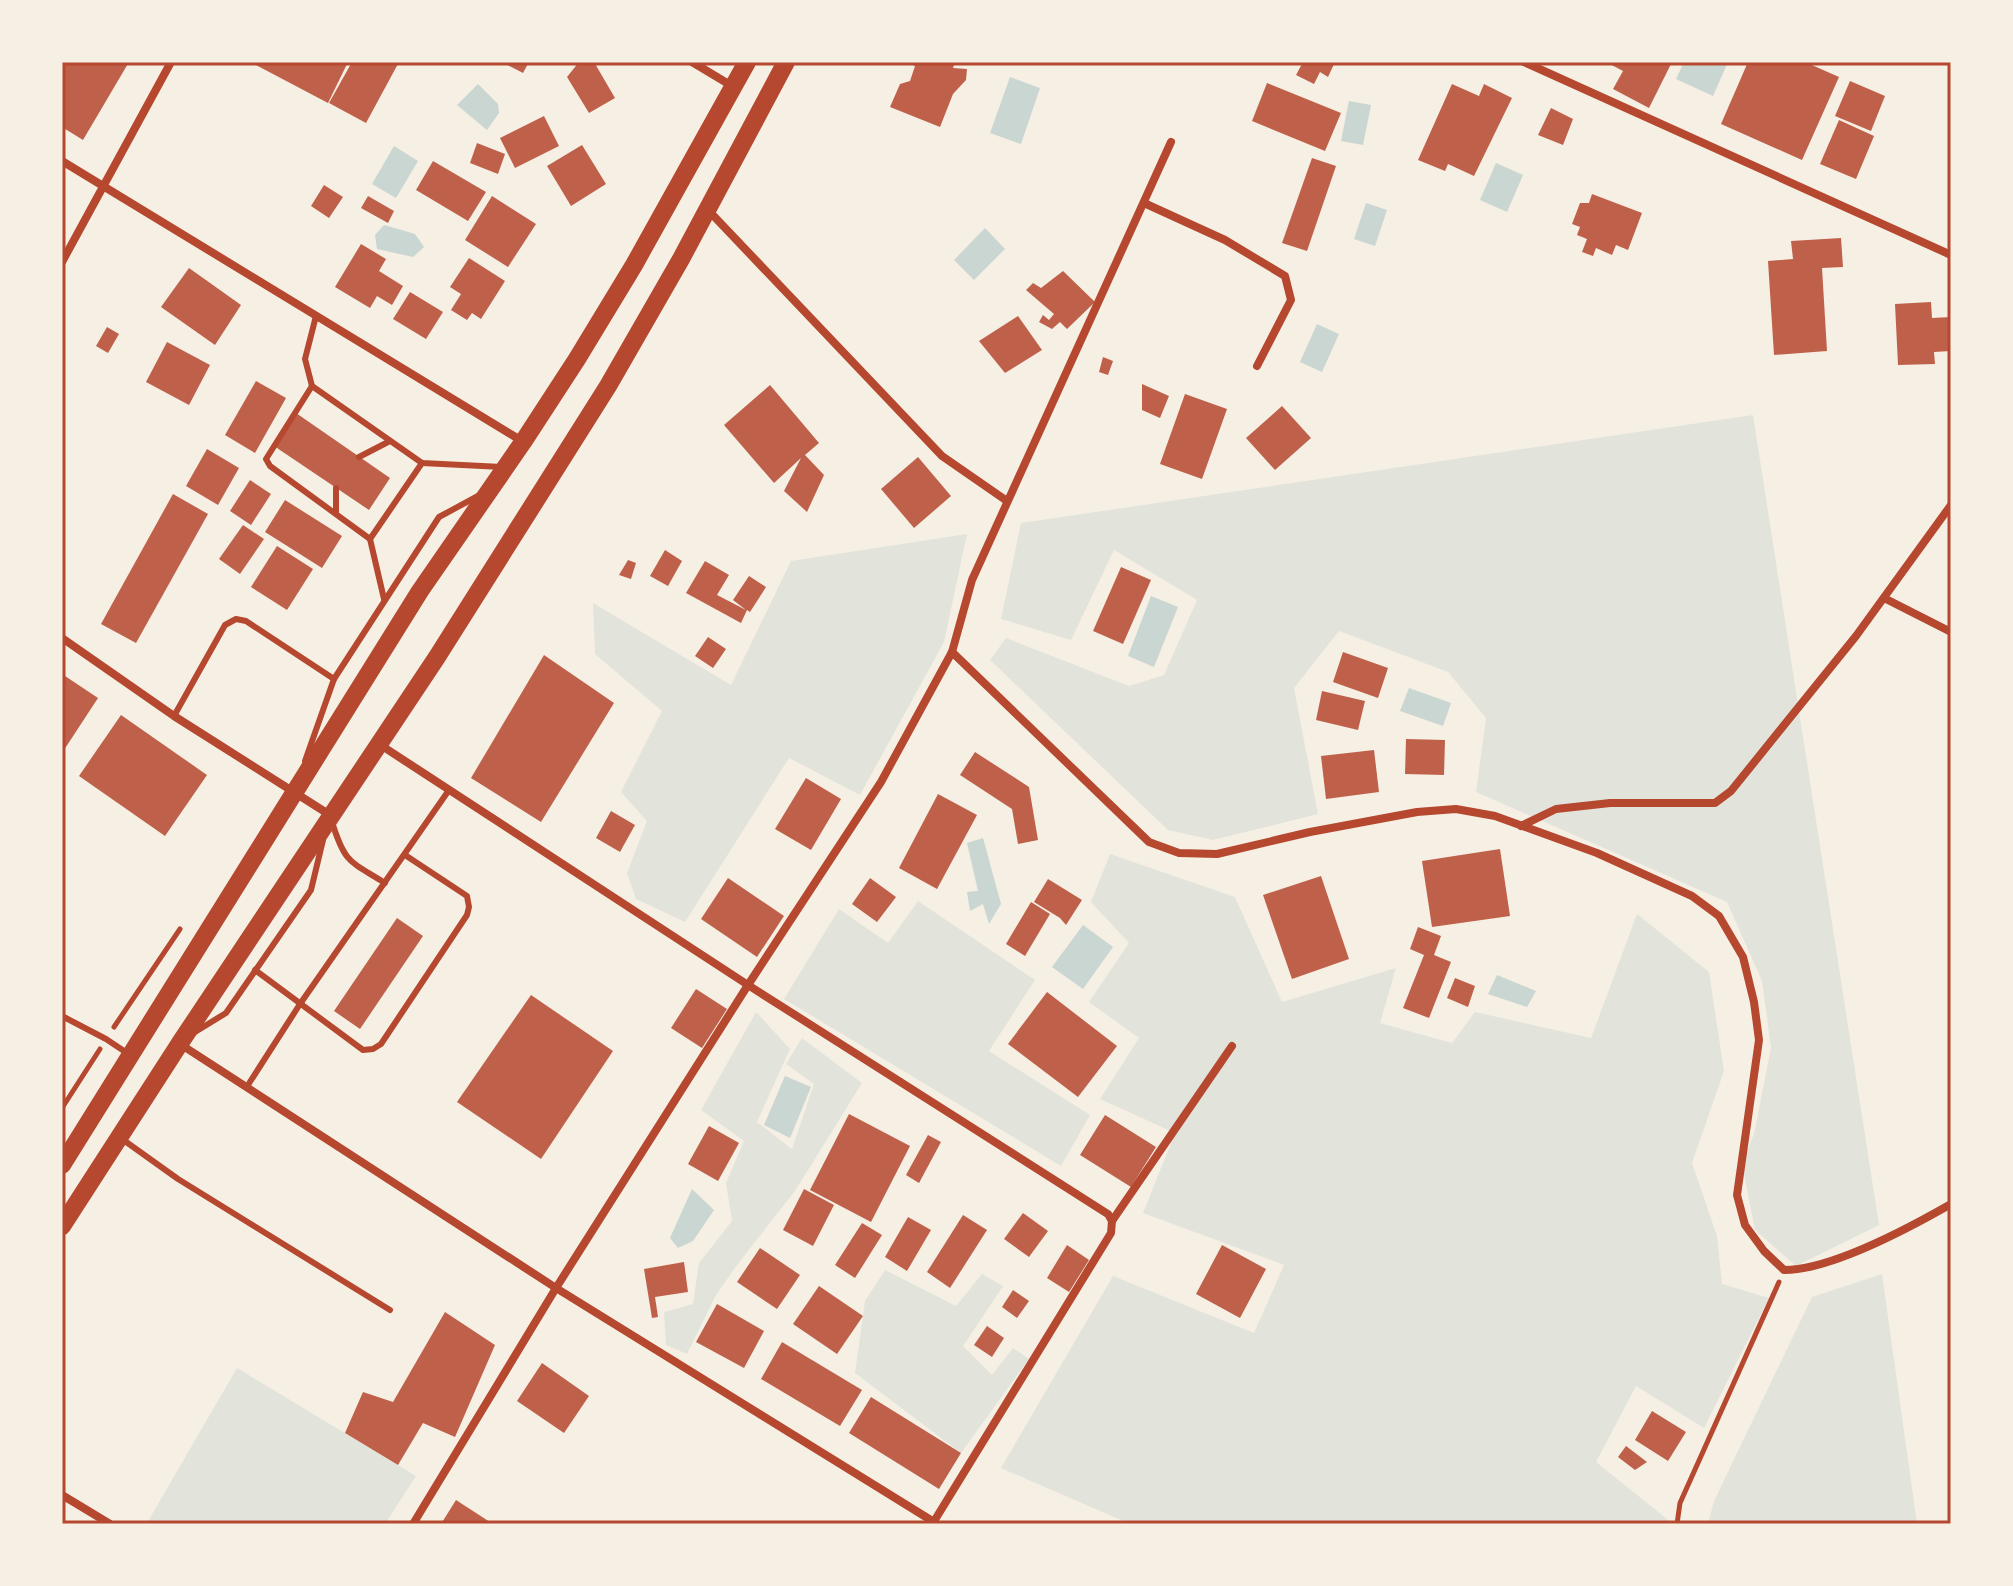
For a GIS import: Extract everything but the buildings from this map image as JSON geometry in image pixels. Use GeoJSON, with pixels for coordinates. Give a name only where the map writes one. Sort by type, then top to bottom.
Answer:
{"type":"FeatureCollection","features":[{"type":"Feature","properties":{"kind":"main road"},"geometry":{"type":"LineString","coordinates":[[62,1165],[420,591],[523,442],[634,265],[747,62]]}},
{"type":"Feature","properties":{"kind":"main road"},"geometry":{"type":"LineString","coordinates":[[62,1226],[510,544],[608,386],[708,210],[786,62]]}},
{"type":"Feature","properties":{"kind":"street"},"geometry":{"type":"LineString","coordinates":[[62,262],[171,62]]}},
{"type":"Feature","properties":{"kind":"street"},"geometry":{"type":"LineString","coordinates":[[692,62],[734,87]]}},
{"type":"Feature","properties":{"kind":"street"},"geometry":{"type":"LineString","coordinates":[[1524,62],[1951,255]]}},
{"type":"Feature","properties":{"kind":"street"},"geometry":{"type":"LineString","coordinates":[[413,1524],[556,1288],[881,782],[952,652],[972,580],[1171,142]]}},
{"type":"Feature","properties":{"kind":"street"},"geometry":{"type":"LineString","coordinates":[[62,161],[523,442]]}},
{"type":"Feature","properties":{"kind":"street"},"geometry":{"type":"LineString","coordinates":[[1144,203],[1225,240],[1285,276],[1291,300],[1257,366]]}},
{"type":"Feature","properties":{"kind":"street"},"geometry":{"type":"LineString","coordinates":[[708,210],[942,456],[1007,501]]}},
{"type":"Feature","properties":{"kind":"street"},"geometry":{"type":"LineString","coordinates":[[1521,826],[1556,809],[1610,803],[1715,803],[1731,791],[1884,598],[1951,505]]}},
{"type":"Feature","properties":{"kind":"street"},"geometry":{"type":"LineString","coordinates":[[1884,598],[1951,632]]}},
{"type":"Feature","properties":{"kind":"street"},"geometry":{"type":"LineString","coordinates":[[62,638],[174,716],[330,815]]}},
{"type":"Feature","properties":{"kind":"street"},"geometry":{"type":"LineString","coordinates":[[952,652],[1149,842],[1179,853],[1217,854],[1310,832],[1417,812],[1456,809],[1495,816],[1597,853],[1692,896],[1719,916],[1743,957],[1754,1002],[1759,1040],[1737,1195],[1745,1225],[1764,1251],[1784,1270],[1803,1270],[1822,1265],[1951,1204]]}},
{"type":"Feature","properties":{"kind":"street"},"geometry":{"type":"LineString","coordinates":[[378,744],[1108,1214],[1112,1221]]}},
{"type":"Feature","properties":{"kind":"street"},"geometry":{"type":"LineString","coordinates":[[181,1042],[556,1288],[933,1523],[1111,1233],[1112,1221],[1232,1046]]}},
{"type":"Feature","properties":{"kind":"street"},"geometry":{"type":"LineString","coordinates":[[62,1495],[110,1524]]}},
{"type":"Feature","properties":{"kind":"lane"},"geometry":{"type":"LineString","coordinates":[[316,316],[305,359],[312,386],[422,463],[505,467]]}},
{"type":"Feature","properties":{"kind":"lane"},"geometry":{"type":"LineString","coordinates":[[312,386],[266,459],[270,466],[370,539],[385,601]]}},
{"type":"Feature","properties":{"kind":"lane"},"geometry":{"type":"LineString","coordinates":[[359,457],[390,441]]}},
{"type":"Feature","properties":{"kind":"lane"},"geometry":{"type":"LineString","coordinates":[[370,539],[422,463]]}},
{"type":"Feature","properties":{"kind":"lane"},"geometry":{"type":"LineString","coordinates":[[336,488],[336,513]]}},
{"type":"Feature","properties":{"kind":"lane"},"geometry":{"type":"LineString","coordinates":[[294,792],[334,679],[439,517],[491,488]]}},
{"type":"Feature","properties":{"kind":"lane"},"geometry":{"type":"LineString","coordinates":[[174,716],[225,625],[236,619],[246,621],[334,679]]}},
{"type":"Feature","properties":{"kind":"lane"},"geometry":{"type":"LineString","coordinates":[[248,1085],[300,1004],[449,790]]}},
{"type":"Feature","properties":{"kind":"lane"},"geometry":{"type":"LineString","coordinates":[[330,815],[340,849],[347,859],[385,883]]}},
{"type":"Feature","properties":{"kind":"lane"},"geometry":{"type":"LineString","coordinates":[[181,1042],[226,1013],[311,890],[330,815]]}},
{"type":"Feature","properties":{"kind":"lane"},"geometry":{"type":"LineString","coordinates":[[255,970],[363,1050],[381,1044],[467,915],[469,907],[467,896],[405,855]]}},
{"type":"Feature","properties":{"kind":"lane"},"geometry":{"type":"LineString","coordinates":[[62,1016],[130,1055]]}},
{"type":"Feature","properties":{"kind":"lane"},"geometry":{"type":"LineString","coordinates":[[119,1137],[178,1179],[390,1310]]}},
{"type":"Feature","properties":{"kind":"path"},"geometry":{"type":"LineString","coordinates":[[62,1108],[183,924]]}},
{"type":"Feature","properties":{"kind":"path"},"geometry":{"type":"LineString","coordinates":[[1677,1524],[1680,1503],[1784,1270]]}},
{"type":"Feature","properties":{"kind":"shaded area"},"geometry":{"type":"Polygon","coordinates":[[[1684,62],[1728,62],[1713,96],[1676,79],[1684,62]]]}},
{"type":"Feature","properties":{"kind":"shaded area"},"geometry":{"type":"Polygon","coordinates":[[[1010,77],[1040,88],[1021,144],[990,133],[1010,77]]]}},
{"type":"Feature","properties":{"kind":"shaded area"},"geometry":{"type":"Polygon","coordinates":[[[478,84],[498,104],[499,113],[487,130],[457,105],[478,84]]]}},
{"type":"Feature","properties":{"kind":"shaded area"},"geometry":{"type":"Polygon","coordinates":[[[1349,101],[1371,105],[1363,145],[1341,141],[1349,101]]]}},
{"type":"Feature","properties":{"kind":"shaded area"},"geometry":{"type":"Polygon","coordinates":[[[394,146],[418,161],[396,198],[372,184],[394,146]]]}},
{"type":"Feature","properties":{"kind":"shaded area"},"geometry":{"type":"Polygon","coordinates":[[[1496,163],[1523,175],[1507,212],[1480,200],[1496,163]]]}},
{"type":"Feature","properties":{"kind":"shaded area"},"geometry":{"type":"Polygon","coordinates":[[[1366,203],[1387,210],[1375,246],[1354,239],[1366,203]]]}},
{"type":"Feature","properties":{"kind":"shaded area"},"geometry":{"type":"Polygon","coordinates":[[[384,225],[415,234],[424,247],[413,257],[377,249],[375,235],[384,225]]]}},
{"type":"Feature","properties":{"kind":"shaded area"},"geometry":{"type":"Polygon","coordinates":[[[985,228],[1005,249],[974,280],[954,260],[985,228]]]}},
{"type":"Feature","properties":{"kind":"shaded area"},"geometry":{"type":"Polygon","coordinates":[[[1317,324],[1339,334],[1322,372],[1300,362],[1317,324]]]}},
{"type":"Feature","properties":{"kind":"shaded area"},"geometry":{"type":"Polygon","coordinates":[[[1753,415],[1879,1225],[1796,1266],[1755,1230],[1742,1164],[1754,1134],[1771,1048],[1762,981],[1727,902],[1476,792],[1486,718],[1448,672],[1339,631],[1294,688],[1318,814],[1213,840],[1168,830],[990,660],[1006,638],[1129,686],[1164,675],[1197,600],[1114,550],[1071,640],[1001,619],[1021,523],[1753,415]]]}},
{"type":"Feature","properties":{"kind":"shaded area"},"geometry":{"type":"Polygon","coordinates":[[[967,534],[944,642],[860,795],[789,758],[685,922],[636,899],[627,873],[647,821],[621,792],[662,711],[595,654],[593,603],[731,685],[791,561],[967,534]]]}},
{"type":"Feature","properties":{"kind":"shaded area"},"geometry":{"type":"Polygon","coordinates":[[[1151,596],[1178,607],[1154,667],[1128,656],[1151,596]]]}},
{"type":"Feature","properties":{"kind":"shaded area"},"geometry":{"type":"Polygon","coordinates":[[[1409,688],[1451,703],[1443,726],[1400,711],[1409,688]]]}},
{"type":"Feature","properties":{"kind":"shaded area"},"geometry":{"type":"Polygon","coordinates":[[[983,838],[1001,904],[989,924],[983,904],[970,911],[967,892],[978,891],[967,843],[983,838]]]}},
{"type":"Feature","properties":{"kind":"shaded area"},"geometry":{"type":"Polygon","coordinates":[[[1110,854],[1235,897],[1282,1002],[1396,968],[1380,1023],[1452,1043],[1475,1012],[1591,1038],[1637,914],[1709,972],[1724,1071],[1692,1163],[1717,1236],[1722,1284],[1769,1298],[1704,1428],[1636,1386],[1596,1462],[1667,1519],[1669,1524],[1130,1524],[1001,1468],[1113,1276],[1254,1333],[1284,1265],[1143,1213],[1175,1133],[1100,1099],[1139,1038],[1089,1002],[1129,943],[1091,902],[1110,854]]]}},
{"type":"Feature","properties":{"kind":"shaded area"},"geometry":{"type":"Polygon","coordinates":[[[918,901],[1035,980],[989,1051],[1090,1115],[1061,1166],[784,999],[839,909],[888,943],[918,901]]]}},
{"type":"Feature","properties":{"kind":"shaded area"},"geometry":{"type":"Polygon","coordinates":[[[1083,925],[1113,947],[1083,989],[1052,967],[1083,925]]]}},
{"type":"Feature","properties":{"kind":"shaded area"},"geometry":{"type":"Polygon","coordinates":[[[1497,975],[1536,991],[1527,1007],[1488,994],[1497,975]]]}},
{"type":"Feature","properties":{"kind":"shaded area"},"geometry":{"type":"Polygon","coordinates":[[[756,1012],[790,1049],[757,1122],[792,1149],[814,1084],[786,1064],[802,1038],[862,1083],[795,1191],[716,1295],[687,1354],[666,1345],[664,1312],[693,1304],[699,1263],[732,1221],[726,1183],[744,1141],[701,1110],[756,1012]]]}},
{"type":"Feature","properties":{"kind":"shaded area"},"geometry":{"type":"Polygon","coordinates":[[[785,1076],[811,1087],[790,1138],[764,1125],[785,1076]]]}},
{"type":"Feature","properties":{"kind":"shaded area"},"geometry":{"type":"Polygon","coordinates":[[[692,1189],[714,1210],[693,1241],[678,1248],[670,1238],[692,1189]]]}},
{"type":"Feature","properties":{"kind":"shaded area"},"geometry":{"type":"Polygon","coordinates":[[[885,1270],[956,1306],[982,1274],[1003,1286],[963,1346],[992,1375],[1013,1348],[1029,1359],[961,1453],[855,1373],[865,1301],[885,1270]]]}},
{"type":"Feature","properties":{"kind":"shaded area"},"geometry":{"type":"Polygon","coordinates":[[[1882,1274],[1917,1524],[1708,1524],[1714,1501],[1812,1297],[1882,1274]]]}},
{"type":"Feature","properties":{"kind":"shaded area"},"geometry":{"type":"Polygon","coordinates":[[[237,1368],[416,1476],[385,1524],[147,1523],[237,1368]]]}}]}
